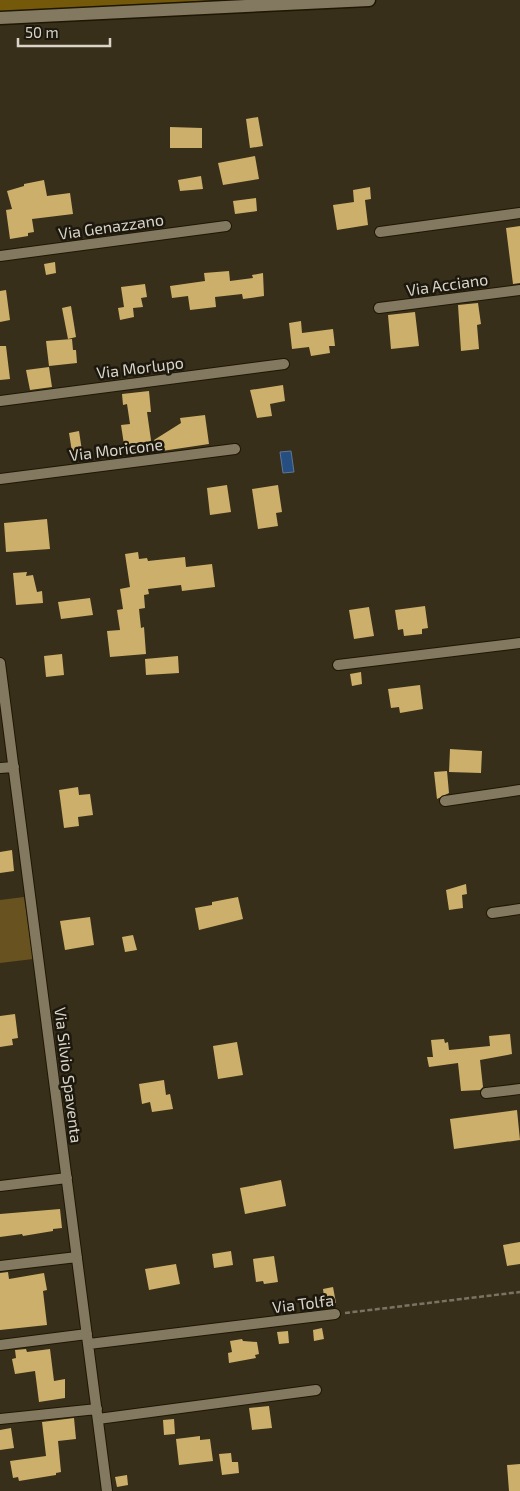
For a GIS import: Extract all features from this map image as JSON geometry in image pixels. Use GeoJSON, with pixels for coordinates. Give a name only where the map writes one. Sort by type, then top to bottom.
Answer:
{"type":"FeatureCollection","features":[{"type":"Feature","properties":{"kind":"main road"},"geometry":{"type":"LineString","coordinates":[[0,18],[369,0]]}},
{"type":"Feature","properties":{"kind":"street"},"geometry":{"type":"LineString","coordinates":[[380,232],[520,213]]}},
{"type":"Feature","properties":{"kind":"street","name":"Via Genazzano"},"geometry":{"type":"LineString","coordinates":[[0,256],[226,226]]}},
{"type":"Feature","properties":{"kind":"street","name":"Via Acciano"},"geometry":{"type":"LineString","coordinates":[[379,308],[520,290]]}},
{"type":"Feature","properties":{"kind":"street","name":"Via Morlupo"},"geometry":{"type":"LineString","coordinates":[[0,401],[284,364]]}},
{"type":"Feature","properties":{"kind":"street","name":"Via Moricone"},"geometry":{"type":"LineString","coordinates":[[0,479],[235,449]]}},
{"type":"Feature","properties":{"kind":"street"},"geometry":{"type":"LineString","coordinates":[[338,665],[520,643]]}},
{"type":"Feature","properties":{"kind":"street","name":"Via Silvio Spaventa"},"geometry":{"type":"LineString","coordinates":[[0,663],[107,1491]]}},
{"type":"Feature","properties":{"kind":"street"},"geometry":{"type":"LineString","coordinates":[[0,768],[14,767]]}},
{"type":"Feature","properties":{"kind":"street"},"geometry":{"type":"LineString","coordinates":[[445,801],[520,790]]}},
{"type":"Feature","properties":{"kind":"street"},"geometry":{"type":"LineString","coordinates":[[492,912],[520,909]]}},
{"type":"Feature","properties":{"kind":"street"},"geometry":{"type":"LineString","coordinates":[[486,1093],[520,1089]]}},
{"type":"Feature","properties":{"kind":"street"},"geometry":{"type":"LineString","coordinates":[[0,1186],[67,1178]]}},
{"type":"Feature","properties":{"kind":"street"},"geometry":{"type":"LineString","coordinates":[[0,1266],[77,1257]]}},
{"type":"Feature","properties":{"kind":"street","name":"Via Tolfa"},"geometry":{"type":"LineString","coordinates":[[0,1345],[88,1339],[335,1314]]}},
{"type":"Feature","properties":{"kind":"street"},"geometry":{"type":"LineString","coordinates":[[0,1419],[98,1414],[316,1390]]}},
{"type":"Feature","properties":{"kind":"path","name":"Via Tolfa"},"geometry":{"type":"LineString","coordinates":[[335,1314],[520,1292]]}},
{"type":"Feature","properties":{"kind":"shaded area"},"geometry":{"type":"Polygon","coordinates":[[[0,0],[215,0],[0,14],[0,0]]]}},
{"type":"Feature","properties":{"kind":"shaded area"},"geometry":{"type":"Polygon","coordinates":[[[24,897],[33,959],[0,963],[0,900],[24,897]]]}},
{"type":"Feature","properties":{"kind":"water"},"geometry":{"type":"Polygon","coordinates":[[[291,451],[294,472],[283,473],[280,452],[291,451]]]}},
{"type":"Feature","properties":{"kind":"building"},"geometry":{"type":"Polygon","coordinates":[[[258,117],[263,146],[250,148],[246,119],[258,117]]]}},
{"type":"Feature","properties":{"kind":"building"},"geometry":{"type":"Polygon","coordinates":[[[170,127],[202,128],[202,148],[170,148],[170,127]]]}},
{"type":"Feature","properties":{"kind":"building"},"geometry":{"type":"Polygon","coordinates":[[[255,156],[259,179],[223,185],[218,163],[255,156]]]}},
{"type":"Feature","properties":{"kind":"building"},"geometry":{"type":"Polygon","coordinates":[[[201,176],[203,189],[180,191],[178,180],[201,176]]]}},
{"type":"Feature","properties":{"kind":"building"},"geometry":{"type":"Polygon","coordinates":[[[44,180],[47,196],[70,193],[73,214],[32,219],[34,232],[28,233],[28,236],[10,239],[6,210],[12,209],[7,191],[24,186],[24,184],[44,180]]]}},
{"type":"Feature","properties":{"kind":"building"},"geometry":{"type":"Polygon","coordinates":[[[370,187],[371,199],[365,200],[368,225],[337,230],[333,205],[354,202],[353,190],[370,187]]]}},
{"type":"Feature","properties":{"kind":"building"},"geometry":{"type":"Polygon","coordinates":[[[256,198],[257,211],[235,214],[233,201],[256,198]]]}},
{"type":"Feature","properties":{"kind":"building"},"geometry":{"type":"Polygon","coordinates":[[[520,226],[520,283],[513,284],[506,228],[520,226]]]}},
{"type":"Feature","properties":{"kind":"building"},"geometry":{"type":"Polygon","coordinates":[[[55,262],[56,273],[46,275],[44,264],[55,262]]]}},
{"type":"Feature","properties":{"kind":"building"},"geometry":{"type":"Polygon","coordinates":[[[229,271],[230,281],[253,278],[252,275],[263,273],[264,296],[243,299],[242,294],[215,297],[216,307],[190,310],[188,296],[172,298],[170,286],[205,281],[204,273],[229,271]]]}},
{"type":"Feature","properties":{"kind":"building"},"geometry":{"type":"Polygon","coordinates":[[[145,284],[147,297],[141,298],[143,307],[133,308],[134,317],[120,320],[118,308],[124,307],[121,287],[145,284]]]}},
{"type":"Feature","properties":{"kind":"building"},"geometry":{"type":"Polygon","coordinates":[[[6,290],[10,320],[0,322],[0,291],[6,290]]]}},
{"type":"Feature","properties":{"kind":"building"},"geometry":{"type":"Polygon","coordinates":[[[478,303],[481,324],[477,325],[479,349],[461,351],[458,305],[478,303]]]}},
{"type":"Feature","properties":{"kind":"building"},"geometry":{"type":"Polygon","coordinates":[[[71,306],[76,337],[68,339],[62,308],[71,306]]]}},
{"type":"Feature","properties":{"kind":"building"},"geometry":{"type":"Polygon","coordinates":[[[415,312],[419,346],[391,349],[388,315],[415,312]]]}},
{"type":"Feature","properties":{"kind":"building"},"geometry":{"type":"Polygon","coordinates":[[[301,321],[302,333],[333,329],[335,346],[329,346],[330,353],[311,356],[309,347],[292,349],[289,323],[301,321]]]}},
{"type":"Feature","properties":{"kind":"building"},"geometry":{"type":"Polygon","coordinates":[[[72,339],[73,350],[76,350],[77,363],[49,366],[46,341],[72,339]]]}},
{"type":"Feature","properties":{"kind":"building"},"geometry":{"type":"Polygon","coordinates":[[[0,346],[6,346],[10,379],[0,380],[0,346]]]}},
{"type":"Feature","properties":{"kind":"building"},"geometry":{"type":"Polygon","coordinates":[[[49,367],[52,387],[30,390],[26,370],[49,367]]]}},
{"type":"Feature","properties":{"kind":"building"},"geometry":{"type":"Polygon","coordinates":[[[283,385],[285,401],[270,404],[272,416],[257,418],[250,390],[283,385]]]}},
{"type":"Feature","properties":{"kind":"building"},"geometry":{"type":"Polygon","coordinates":[[[149,391],[151,412],[147,412],[152,447],[125,451],[121,425],[130,424],[127,404],[123,405],[122,394],[149,391]]]}},
{"type":"Feature","properties":{"kind":"building"},"geometry":{"type":"Polygon","coordinates":[[[205,415],[209,444],[162,451],[154,440],[181,423],[180,418],[205,415]]]}},
{"type":"Feature","properties":{"kind":"building"},"geometry":{"type":"Polygon","coordinates":[[[79,431],[82,451],[72,452],[69,433],[79,431]]]}},
{"type":"Feature","properties":{"kind":"building"},"geometry":{"type":"Polygon","coordinates":[[[227,485],[231,512],[210,515],[207,488],[227,485]]]}},
{"type":"Feature","properties":{"kind":"building"},"geometry":{"type":"Polygon","coordinates":[[[278,485],[282,512],[276,513],[278,526],[258,529],[252,489],[278,485]]]}},
{"type":"Feature","properties":{"kind":"building"},"geometry":{"type":"Polygon","coordinates":[[[47,519],[50,549],[6,552],[4,523],[47,519]]]}},
{"type":"Feature","properties":{"kind":"building"},"geometry":{"type":"Polygon","coordinates":[[[138,552],[139,559],[147,558],[148,561],[185,557],[186,567],[212,564],[215,587],[182,591],[181,585],[148,589],[149,594],[144,595],[145,608],[139,609],[141,628],[144,627],[146,654],[110,657],[107,631],[120,630],[117,610],[123,609],[120,589],[130,587],[125,554],[138,552]]]}},
{"type":"Feature","properties":{"kind":"building"},"geometry":{"type":"Polygon","coordinates":[[[27,572],[26,576],[33,575],[37,592],[42,591],[43,603],[16,605],[13,573],[27,572]]]}},
{"type":"Feature","properties":{"kind":"building"},"geometry":{"type":"Polygon","coordinates":[[[90,598],[93,615],[61,619],[58,602],[90,598]]]}},
{"type":"Feature","properties":{"kind":"building"},"geometry":{"type":"Polygon","coordinates":[[[425,606],[428,628],[422,629],[422,634],[404,636],[403,629],[398,630],[395,610],[425,606]]]}},
{"type":"Feature","properties":{"kind":"building"},"geometry":{"type":"Polygon","coordinates":[[[369,607],[374,636],[354,639],[349,610],[369,607]]]}},
{"type":"Feature","properties":{"kind":"building"},"geometry":{"type":"Polygon","coordinates":[[[62,654],[64,675],[46,677],[44,656],[62,654]]]}},
{"type":"Feature","properties":{"kind":"building"},"geometry":{"type":"Polygon","coordinates":[[[178,656],[179,673],[146,675],[145,659],[178,656]]]}},
{"type":"Feature","properties":{"kind":"building"},"geometry":{"type":"Polygon","coordinates":[[[361,672],[362,684],[352,686],[350,674],[361,672]]]}},
{"type":"Feature","properties":{"kind":"building"},"geometry":{"type":"Polygon","coordinates":[[[420,685],[423,709],[400,713],[399,707],[391,708],[388,689],[420,685]]]}},
{"type":"Feature","properties":{"kind":"building"},"geometry":{"type":"Polygon","coordinates":[[[450,749],[482,751],[481,773],[449,772],[450,749]]]}},
{"type":"Feature","properties":{"kind":"building"},"geometry":{"type":"Polygon","coordinates":[[[447,771],[449,793],[437,799],[434,772],[447,771]]]}},
{"type":"Feature","properties":{"kind":"building"},"geometry":{"type":"Polygon","coordinates":[[[78,787],[79,795],[90,794],[93,815],[78,817],[79,826],[64,828],[59,790],[78,787]]]}},
{"type":"Feature","properties":{"kind":"building"},"geometry":{"type":"Polygon","coordinates":[[[12,850],[14,871],[0,873],[0,852],[12,850]]]}},
{"type":"Feature","properties":{"kind":"building"},"geometry":{"type":"Polygon","coordinates":[[[466,884],[467,894],[462,895],[463,908],[449,910],[446,890],[466,884]]]}},
{"type":"Feature","properties":{"kind":"building"},"geometry":{"type":"Polygon","coordinates":[[[238,897],[243,919],[199,930],[195,908],[212,905],[212,902],[238,897]]]}},
{"type":"Feature","properties":{"kind":"building"},"geometry":{"type":"Polygon","coordinates":[[[90,917],[94,945],[65,950],[60,921],[90,917]]]}},
{"type":"Feature","properties":{"kind":"building"},"geometry":{"type":"Polygon","coordinates":[[[133,935],[137,950],[125,952],[122,937],[133,935]]]}},
{"type":"Feature","properties":{"kind":"building"},"geometry":{"type":"Polygon","coordinates":[[[15,1014],[18,1038],[12,1039],[13,1045],[0,1047],[0,1016],[15,1014]]]}},
{"type":"Feature","properties":{"kind":"building"},"geometry":{"type":"Polygon","coordinates":[[[510,1034],[512,1054],[480,1060],[483,1087],[480,1090],[461,1091],[458,1063],[429,1067],[427,1057],[433,1057],[431,1040],[444,1039],[445,1043],[448,1042],[449,1050],[490,1046],[489,1036],[510,1034]]]}},
{"type":"Feature","properties":{"kind":"building"},"geometry":{"type":"Polygon","coordinates":[[[237,1042],[243,1075],[218,1079],[213,1046],[237,1042]]]}},
{"type":"Feature","properties":{"kind":"building"},"geometry":{"type":"Polygon","coordinates":[[[164,1080],[166,1095],[170,1094],[173,1109],[152,1112],[150,1102],[142,1104],[139,1084],[164,1080]]]}},
{"type":"Feature","properties":{"kind":"building"},"geometry":{"type":"Polygon","coordinates":[[[517,1110],[520,1140],[454,1149],[450,1119],[517,1110]]]}},
{"type":"Feature","properties":{"kind":"building"},"geometry":{"type":"Polygon","coordinates":[[[281,1180],[286,1206],[245,1214],[240,1188],[281,1180]]]}},
{"type":"Feature","properties":{"kind":"building"},"geometry":{"type":"Polygon","coordinates":[[[60,1209],[62,1228],[23,1236],[22,1234],[0,1237],[0,1214],[60,1209]]]}},
{"type":"Feature","properties":{"kind":"building"},"geometry":{"type":"Polygon","coordinates":[[[520,1242],[520,1264],[507,1266],[503,1245],[520,1242]]]}},
{"type":"Feature","properties":{"kind":"building"},"geometry":{"type":"Polygon","coordinates":[[[231,1251],[233,1265],[214,1268],[212,1254],[231,1251]]]}},
{"type":"Feature","properties":{"kind":"building"},"geometry":{"type":"Polygon","coordinates":[[[274,1256],[278,1282],[264,1284],[263,1281],[256,1282],[253,1259],[274,1256]]]}},
{"type":"Feature","properties":{"kind":"building"},"geometry":{"type":"Polygon","coordinates":[[[176,1264],[180,1284],[149,1290],[145,1269],[176,1264]]]}},
{"type":"Feature","properties":{"kind":"building"},"geometry":{"type":"Polygon","coordinates":[[[8,1272],[9,1279],[44,1273],[47,1290],[43,1291],[47,1325],[0,1330],[0,1273],[8,1272]]]}},
{"type":"Feature","properties":{"kind":"building"},"geometry":{"type":"Polygon","coordinates":[[[333,1287],[336,1303],[325,1304],[323,1289],[333,1287]]]}},
{"type":"Feature","properties":{"kind":"building"},"geometry":{"type":"Polygon","coordinates":[[[322,1328],[324,1339],[314,1341],[313,1330],[322,1328]]]}},
{"type":"Feature","properties":{"kind":"building"},"geometry":{"type":"Polygon","coordinates":[[[288,1331],[289,1343],[279,1344],[277,1332],[288,1331]]]}},
{"type":"Feature","properties":{"kind":"building"},"geometry":{"type":"Polygon","coordinates":[[[242,1339],[243,1341],[257,1342],[259,1354],[255,1355],[256,1358],[229,1363],[228,1353],[232,1352],[230,1341],[242,1339]]]}},
{"type":"Feature","properties":{"kind":"building"},"geometry":{"type":"Polygon","coordinates":[[[26,1349],[27,1352],[50,1349],[54,1381],[65,1379],[65,1398],[39,1402],[35,1371],[15,1374],[12,1359],[16,1358],[15,1350],[26,1349]]]}},
{"type":"Feature","properties":{"kind":"building"},"geometry":{"type":"Polygon","coordinates":[[[269,1406],[272,1428],[252,1430],[249,1408],[269,1406]]]}},
{"type":"Feature","properties":{"kind":"building"},"geometry":{"type":"Polygon","coordinates":[[[74,1418],[76,1439],[58,1441],[61,1472],[56,1473],[56,1475],[19,1481],[18,1477],[13,1478],[10,1461],[46,1456],[42,1422],[74,1418]]]}},
{"type":"Feature","properties":{"kind":"building"},"geometry":{"type":"Polygon","coordinates":[[[174,1419],[175,1434],[164,1435],[163,1420],[174,1419]]]}},
{"type":"Feature","properties":{"kind":"building"},"geometry":{"type":"Polygon","coordinates":[[[11,1428],[14,1448],[0,1450],[0,1430],[11,1428]]]}},
{"type":"Feature","properties":{"kind":"building"},"geometry":{"type":"Polygon","coordinates":[[[200,1436],[200,1440],[210,1439],[213,1461],[179,1465],[176,1439],[200,1436]]]}},
{"type":"Feature","properties":{"kind":"building"},"geometry":{"type":"Polygon","coordinates":[[[231,1453],[232,1462],[238,1462],[239,1473],[222,1475],[219,1454],[231,1453]]]}},
{"type":"Feature","properties":{"kind":"building"},"geometry":{"type":"Polygon","coordinates":[[[520,1464],[520,1491],[509,1491],[507,1465],[520,1464]]]}},
{"type":"Feature","properties":{"kind":"building"},"geometry":{"type":"Polygon","coordinates":[[[127,1475],[128,1485],[117,1487],[115,1477],[127,1475]]]}}]}
